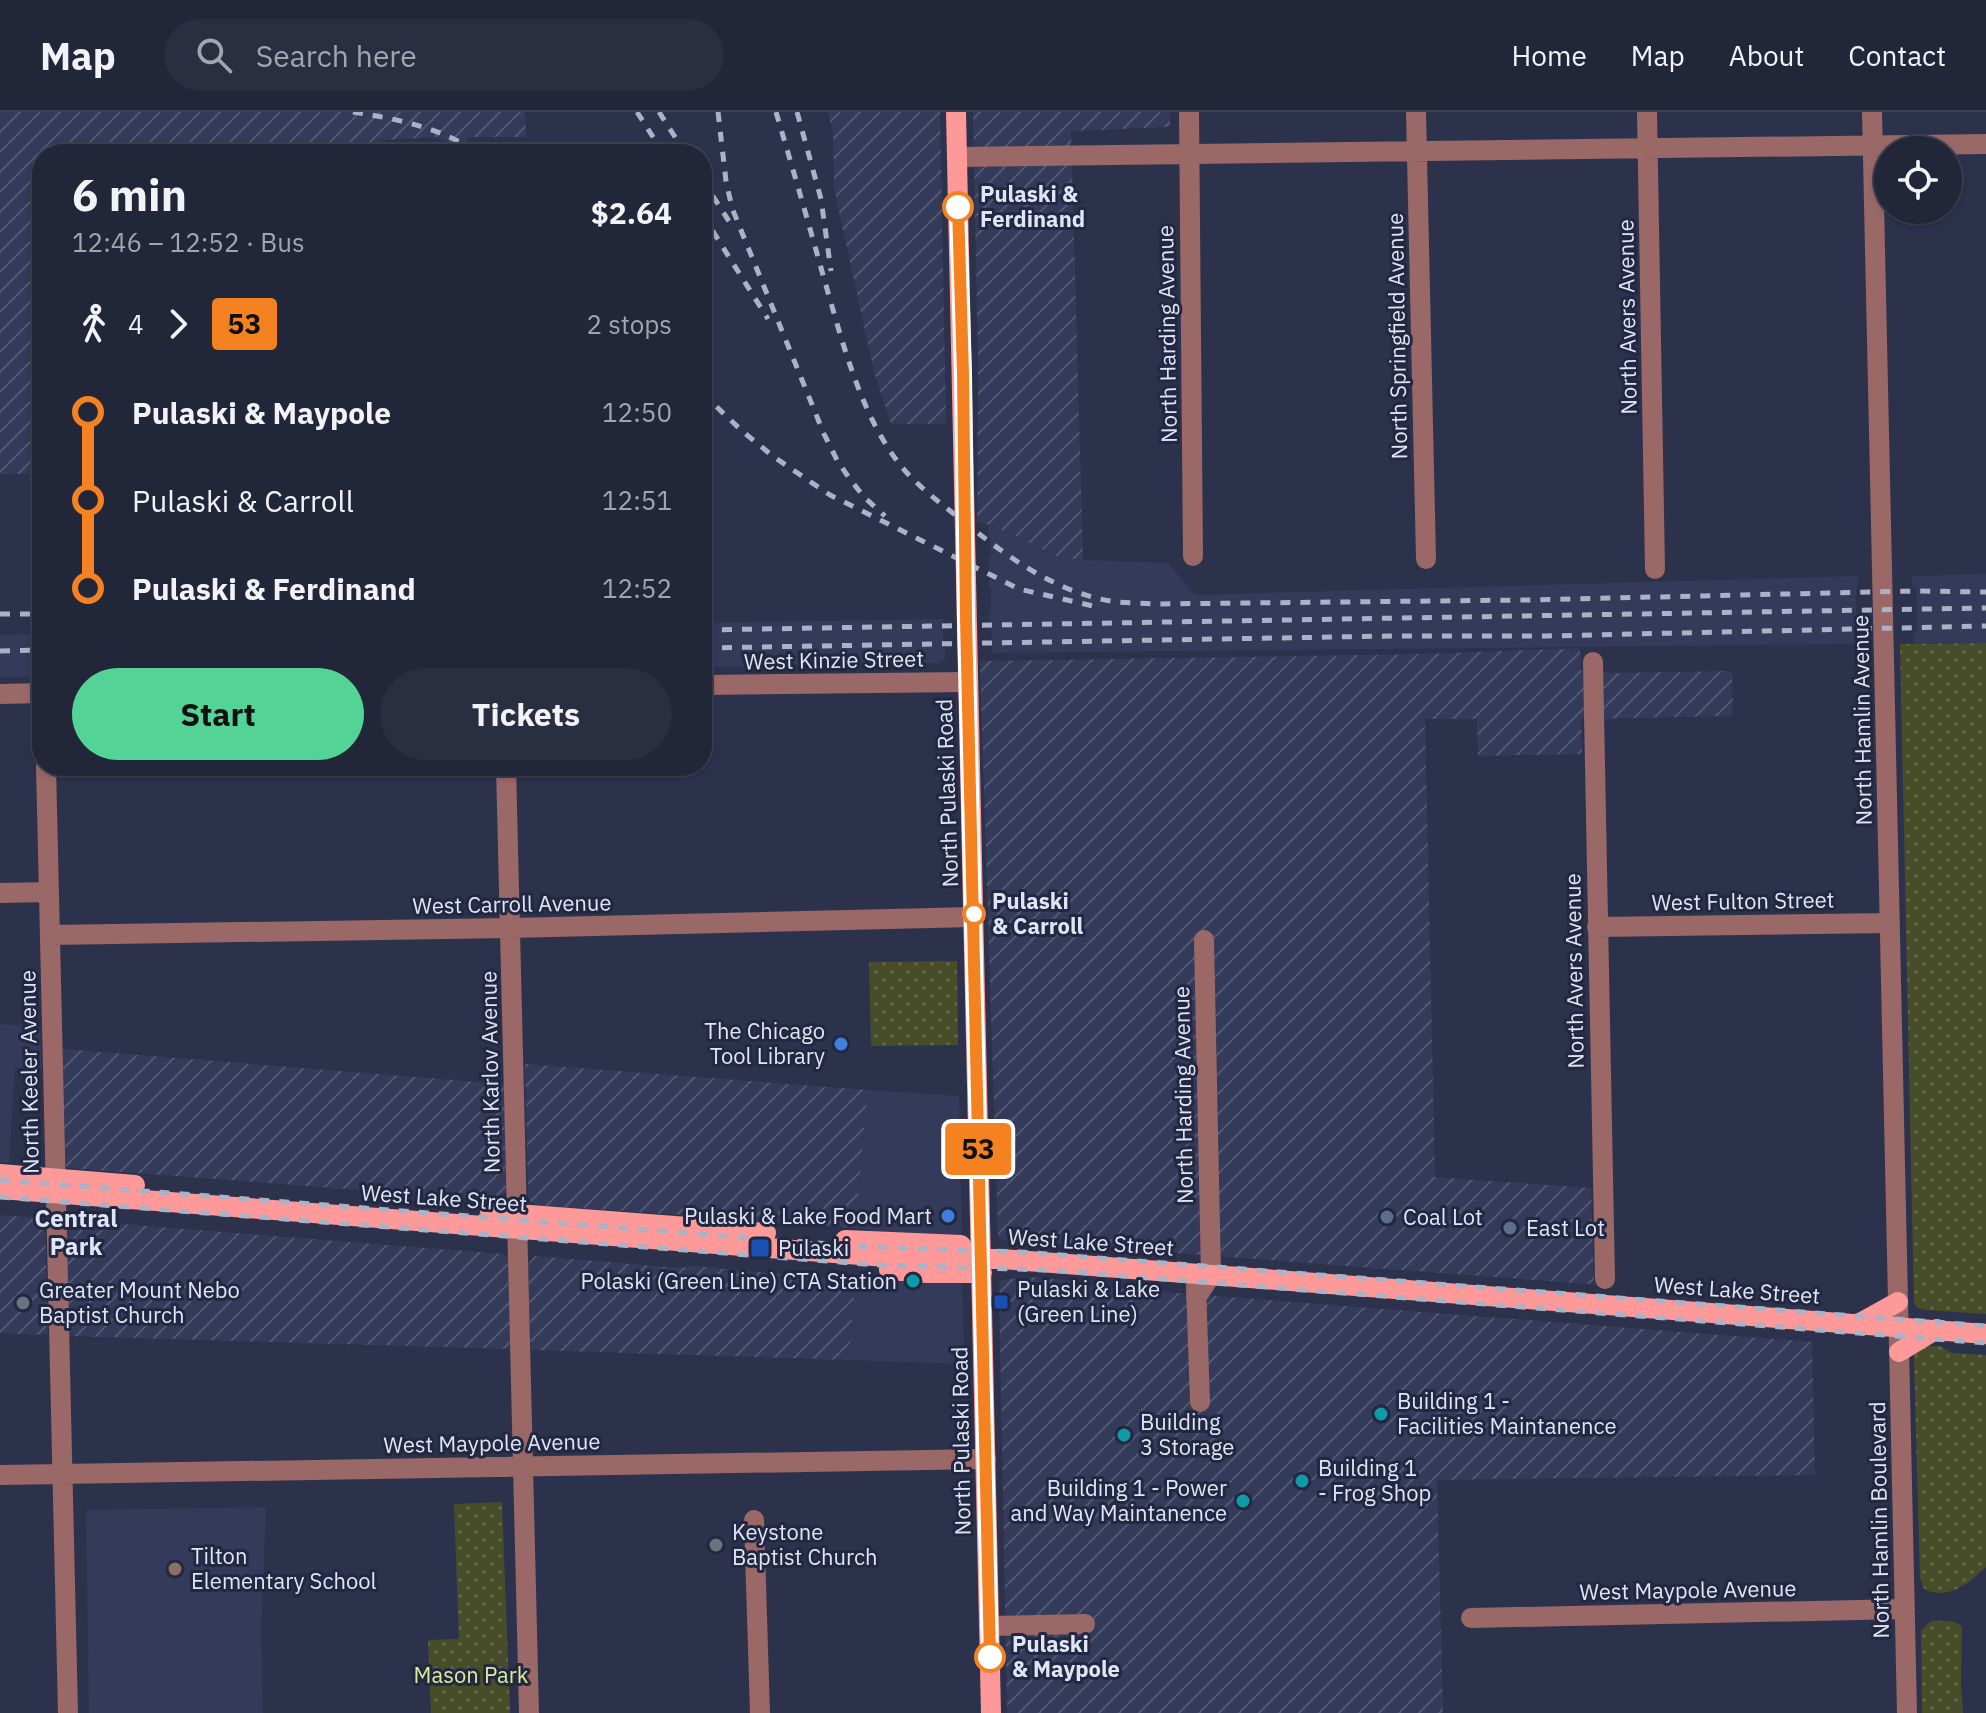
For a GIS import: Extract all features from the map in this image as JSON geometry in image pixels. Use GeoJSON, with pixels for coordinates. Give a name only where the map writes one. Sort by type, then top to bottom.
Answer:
{"type":"FeatureCollection","features":[{"type":"Feature","properties":{"kind":"main road","name":"North Pulaski Road"},"geometry":{"type":"LineString","coordinates":[[956,112],[991,1713]]}},
{"type":"Feature","properties":{"kind":"main road","name":"West Lake Street"},"geometry":{"type":"LineString","coordinates":[[0,1174],[56,1193]]}},
{"type":"Feature","properties":{"kind":"main road","name":"West Lake Street"},"geometry":{"type":"LineString","coordinates":[[0,1189],[909,1258],[1074,1265],[1860,1323],[1898,1315],[1937,1329],[1986,1334]]}},
{"type":"Feature","properties":{"kind":"main road","name":"West Lake Street"},"geometry":{"type":"LineString","coordinates":[[0,1202],[56,1193],[518,1228]]}},
{"type":"Feature","properties":{"kind":"main road"},"geometry":{"type":"LineString","coordinates":[[1898,1315],[1986,1322]]}},
{"type":"Feature","properties":{"kind":"main road"},"geometry":{"type":"LineString","coordinates":[[1899,1352],[1937,1329]]}},
{"type":"Feature","properties":{"kind":"street","name":"North Harding Avenue"},"geometry":{"type":"LineString","coordinates":[[1189,112],[1193,556]]}},
{"type":"Feature","properties":{"kind":"street","name":"North Springfield Avenue"},"geometry":{"type":"LineString","coordinates":[[1416,112],[1426,559]]}},
{"type":"Feature","properties":{"kind":"street","name":"North Avers Avenue"},"geometry":{"type":"LineString","coordinates":[[1647,112],[1655,569]]}},
{"type":"Feature","properties":{"kind":"street","name":"North Hamlin Avenue"},"geometry":{"type":"LineString","coordinates":[[1872,112],[1898,1315]]}},
{"type":"Feature","properties":{"kind":"street"},"geometry":{"type":"LineString","coordinates":[[957,157],[1986,144]]}},
{"type":"Feature","properties":{"kind":"street","name":"North Avers Avenue"},"geometry":{"type":"LineString","coordinates":[[1593,662],[1605,1279],[1617,1305]]}},
{"type":"Feature","properties":{"kind":"street","name":"West Kinzie Street"},"geometry":{"type":"LineString","coordinates":[[712,685],[967,682]]}},
{"type":"Feature","properties":{"kind":"street"},"geometry":{"type":"LineString","coordinates":[[0,694],[32,693]]}},
{"type":"Feature","properties":{"kind":"street","name":"North Keeler Avenue"},"geometry":{"type":"LineString","coordinates":[[46,776],[68,1713]]}},
{"type":"Feature","properties":{"kind":"street","name":"North Karlov Avenue"},"geometry":{"type":"LineString","coordinates":[[506,776],[529,1713]]}},
{"type":"Feature","properties":{"kind":"street"},"geometry":{"type":"LineString","coordinates":[[0,893],[49,892]]}},
{"type":"Feature","properties":{"kind":"street","name":"West Carroll Avenue"},"geometry":{"type":"LineString","coordinates":[[50,935],[974,917]]}},
{"type":"Feature","properties":{"kind":"street","name":"West Fulton Street"},"geometry":{"type":"LineString","coordinates":[[1597,927],[1890,923]]}},
{"type":"Feature","properties":{"kind":"street","name":"North Harding Avenue"},"geometry":{"type":"LineString","coordinates":[[1204,940],[1211,1249],[1204,1274]]}},
{"type":"Feature","properties":{"kind":"street"},"geometry":{"type":"LineString","coordinates":[[1200,1402],[1196,1298],[1204,1274]]}},
{"type":"Feature","properties":{"kind":"street"},"geometry":{"type":"LineString","coordinates":[[1589,1303],[1605,1279]]}},
{"type":"Feature","properties":{"kind":"street","name":"North Hamlin Boulevard"},"geometry":{"type":"LineString","coordinates":[[1898,1315],[1907,1713]]}},
{"type":"Feature","properties":{"kind":"street","name":"West Maypole Avenue"},"geometry":{"type":"LineString","coordinates":[[0,1475],[986,1459]]}},
{"type":"Feature","properties":{"kind":"street"},"geometry":{"type":"LineString","coordinates":[[754,1520],[760,1713]]}},
{"type":"Feature","properties":{"kind":"street","name":"West Maypole Avenue"},"geometry":{"type":"LineString","coordinates":[[1471,1618],[1905,1609]]}},
{"type":"Feature","properties":{"kind":"street"},"geometry":{"type":"LineString","coordinates":[[989,1626],[1085,1624]]}},
{"type":"Feature","properties":{"kind":"shaded area"},"geometry":{"type":"Polygon","coordinates":[[[0,112],[525,112],[526,137],[469,137],[465,144],[449,144],[435,137],[383,140],[383,144],[32,144],[32,474],[0,474],[0,112]]]}},
{"type":"Feature","properties":{"kind":"shaded area"},"geometry":{"type":"Polygon","coordinates":[[[828,112],[940,112],[946,424],[891,424],[874,372],[834,188],[833,133],[828,112]]]}},
{"type":"Feature","properties":{"kind":"shaded area"},"geometry":{"type":"Polygon","coordinates":[[[973,112],[1170,112],[1170,127],[1071,131],[1083,560],[1059,557],[993,526],[977,522],[978,361],[973,112]]]}},
{"type":"Feature","properties":{"kind":"shaded area"},"geometry":{"type":"Polygon","coordinates":[[[988,526],[1059,557],[1168,563],[1195,595],[1858,576],[1856,610],[1859,644],[992,653],[988,526]]]}},
{"type":"Feature","properties":{"kind":"shaded area"},"geometry":{"type":"Polygon","coordinates":[[[1986,574],[1986,643],[1914,644],[1913,633],[1917,632],[1916,587],[1912,586],[1912,576],[1986,574]]]}},
{"type":"Feature","properties":{"kind":"shaded area"},"geometry":{"type":"Polygon","coordinates":[[[943,619],[945,660],[940,660],[940,663],[712,667],[712,623],[943,619]]]}},
{"type":"Feature","properties":{"kind":"shaded area"},"geometry":{"type":"Polygon","coordinates":[[[32,634],[32,677],[0,677],[0,635],[32,634]]]}},
{"type":"Feature","properties":{"kind":"shaded area"},"geometry":{"type":"Polygon","coordinates":[[[1580,648],[1581,671],[1732,671],[1733,716],[1581,719],[1582,754],[1478,756],[1477,719],[1425,719],[1435,1177],[1591,1188],[1593,1283],[1001,1240],[998,1237],[980,661],[1424,654],[1580,648]]]}},
{"type":"Feature","properties":{"kind":"shaded area"},"geometry":{"type":"Polygon","coordinates":[[[0,1024],[40,1027],[42,1069],[15,1068],[9,1163],[0,1162],[0,1024]]]}},
{"type":"Feature","properties":{"kind":"shaded area"},"geometry":{"type":"Polygon","coordinates":[[[63,1049],[504,1084],[506,1191],[501,1200],[496,1200],[67,1168],[64,1162],[63,1049]]]}},
{"type":"Feature","properties":{"kind":"shaded area"},"geometry":{"type":"Polygon","coordinates":[[[525,1064],[868,1090],[855,1228],[751,1223],[536,1205],[529,1200],[528,1193],[525,1064]]]}},
{"type":"Feature","properties":{"kind":"shaded area"},"geometry":{"type":"Polygon","coordinates":[[[868,1090],[959,1096],[962,1237],[872,1234],[867,1229],[855,1228],[868,1090]]]}},
{"type":"Feature","properties":{"kind":"shaded area"},"geometry":{"type":"Polygon","coordinates":[[[0,1215],[41,1218],[45,1221],[48,1335],[0,1333],[0,1215]]]}},
{"type":"Feature","properties":{"kind":"shaded area"},"geometry":{"type":"Polygon","coordinates":[[[66,1222],[504,1254],[508,1259],[510,1349],[67,1336],[66,1222]]]}},
{"type":"Feature","properties":{"kind":"shaded area"},"geometry":{"type":"Polygon","coordinates":[[[535,1256],[680,1268],[694,1266],[855,1281],[849,1360],[531,1350],[528,1265],[535,1256]]]}},
{"type":"Feature","properties":{"kind":"shaded area"},"geometry":{"type":"Polygon","coordinates":[[[884,1277],[962,1284],[965,1364],[849,1360],[855,1281],[884,1277]]]}},
{"type":"Feature","properties":{"kind":"shaded area"},"geometry":{"type":"Polygon","coordinates":[[[1029,1277],[1067,1280],[1074,1285],[1812,1342],[1815,1475],[1437,1480],[1443,1713],[1007,1713],[999,1284],[1001,1280],[1029,1277]]]}},
{"type":"Feature","properties":{"kind":"shaded area","name":"Tilton Elementary School"},"geometry":{"type":"Polygon","coordinates":[[[266,1507],[261,1628],[263,1713],[89,1713],[86,1510],[266,1507]]]}},
{"type":"Feature","properties":{"kind":"green space"},"geometry":{"type":"Polygon","coordinates":[[[1986,643],[1986,1314],[1926,1310],[1914,1304],[1900,644],[1986,643]]]}},
{"type":"Feature","properties":{"kind":"green space"},"geometry":{"type":"Polygon","coordinates":[[[957,961],[958,1045],[871,1046],[869,962],[957,961]]]}},
{"type":"Feature","properties":{"kind":"green space"},"geometry":{"type":"Polygon","coordinates":[[[1923,1346],[1940,1346],[1952,1353],[1986,1355],[1986,1567],[1965,1584],[1941,1593],[1924,1589],[1920,1578],[1914,1359],[1915,1353],[1923,1346]]]}},
{"type":"Feature","properties":{"kind":"green space","name":"Mason Park"},"geometry":{"type":"Polygon","coordinates":[[[502,1502],[510,1713],[431,1713],[428,1640],[459,1639],[454,1504],[502,1502]]]}},
{"type":"Feature","properties":{"kind":"green space"},"geometry":{"type":"Polygon","coordinates":[[[1931,1621],[1952,1622],[1962,1627],[1963,1713],[1922,1713],[1921,1630],[1931,1621]]]}},
{"type":"Feature","properties":{"kind":"railway"},"geometry":{"type":"LineString","coordinates":[[353,112],[435,131],[463,144]]}},
{"type":"Feature","properties":{"kind":"railway"},"geometry":{"type":"LineString","coordinates":[[637,112],[658,144]]}},
{"type":"Feature","properties":{"kind":"railway"},"geometry":{"type":"LineString","coordinates":[[659,112],[680,144]]}},
{"type":"Feature","properties":{"kind":"railway"},"geometry":{"type":"LineString","coordinates":[[718,112],[732,208],[824,434],[849,478],[885,516]]}},
{"type":"Feature","properties":{"kind":"railway"},"geometry":{"type":"LineString","coordinates":[[776,112],[846,353],[878,431],[892,454],[925,490],[994,545],[1061,586],[1117,602],[1154,604],[1986,592]]}},
{"type":"Feature","properties":{"kind":"railway"},"geometry":{"type":"LineString","coordinates":[[797,112],[821,199],[831,271]]}},
{"type":"Feature","properties":{"kind":"railway"},"geometry":{"type":"LineString","coordinates":[[712,195],[732,226]]}},
{"type":"Feature","properties":{"kind":"railway"},"geometry":{"type":"LineString","coordinates":[[712,230],[768,319]]}},
{"type":"Feature","properties":{"kind":"railway"},"geometry":{"type":"LineString","coordinates":[[712,402],[774,457],[830,495],[1019,589],[1093,606]]}},
{"type":"Feature","properties":{"kind":"railway"},"geometry":{"type":"LineString","coordinates":[[712,630],[1986,608]]}},
{"type":"Feature","properties":{"kind":"railway"},"geometry":{"type":"LineString","coordinates":[[0,614],[32,614]]}},
{"type":"Feature","properties":{"kind":"railway"},"geometry":{"type":"LineString","coordinates":[[712,648],[1546,636],[1986,626]]}},
{"type":"Feature","properties":{"kind":"railway"},"geometry":{"type":"LineString","coordinates":[[0,651],[32,650]]}},
{"type":"Feature","properties":{"kind":"railway"},"geometry":{"type":"LineString","coordinates":[[0,1180],[871,1247],[1020,1252],[1986,1326]]}},
{"type":"Feature","properties":{"kind":"railway"},"geometry":{"type":"LineString","coordinates":[[0,1197],[878,1265],[1047,1270],[1986,1343]]}},
{"type":"Feature","properties":{"kind":"bus line","name":"53"},"geometry":{"type":"LineString","coordinates":[[958,207],[990,1657]]}},
{"type":"Feature","properties":{"kind":"place","name":"Pulaski & Ferdinand"},"geometry":{"type":"Point","coordinates":[958,207]}},
{"type":"Feature","properties":{"kind":"place","name":"Pulaski & Carroll"},"geometry":{"type":"Point","coordinates":[974,914]}},
{"type":"Feature","properties":{"kind":"place","name":"The Chicago Tool Library"},"geometry":{"type":"Point","coordinates":[841,1044]}},
{"type":"Feature","properties":{"kind":"place","name":"Pulaski & Lake Food Mart"},"geometry":{"type":"Point","coordinates":[948,1216]}},
{"type":"Feature","properties":{"kind":"place","name":"Coal Lot"},"geometry":{"type":"Point","coordinates":[1387,1217]}},
{"type":"Feature","properties":{"kind":"place","name":"East Lot"},"geometry":{"type":"Point","coordinates":[1510,1228]}},
{"type":"Feature","properties":{"kind":"place","name":"Pulaski"},"geometry":{"type":"Point","coordinates":[760,1248]}},
{"type":"Feature","properties":{"kind":"place","name":"Polaski (Green Line) CTA Station"},"geometry":{"type":"Point","coordinates":[913,1281]}},
{"type":"Feature","properties":{"kind":"place","name":"Pulaski & Lake (Green Line)"},"geometry":{"type":"Point","coordinates":[1001,1302]}},
{"type":"Feature","properties":{"kind":"place","name":"Greater Mount Nebo Baptist Church"},"geometry":{"type":"Point","coordinates":[23,1303]}},
{"type":"Feature","properties":{"kind":"place","name":"Building 1 - Facilities Maintanence"},"geometry":{"type":"Point","coordinates":[1381,1414]}},
{"type":"Feature","properties":{"kind":"place","name":"Building 3 Storage"},"geometry":{"type":"Point","coordinates":[1124,1435]}},
{"type":"Feature","properties":{"kind":"place","name":"Building 1 - Frog Shop"},"geometry":{"type":"Point","coordinates":[1302,1481]}},
{"type":"Feature","properties":{"kind":"place","name":"Building 1 - Power and Way Maintanence"},"geometry":{"type":"Point","coordinates":[1243,1501]}},
{"type":"Feature","properties":{"kind":"place","name":"Keystone Baptist Church"},"geometry":{"type":"Point","coordinates":[716,1545]}},
{"type":"Feature","properties":{"kind":"place","name":"Tilton Elementary School"},"geometry":{"type":"Point","coordinates":[175,1569]}},
{"type":"Feature","properties":{"kind":"place","name":"Pulaski & Maypole"},"geometry":{"type":"Point","coordinates":[990,1657]}},
{"type":"Feature","properties":{"kind":"district","name":"Central Park"},"geometry":{"type":"Point","coordinates":[76,1233]}}]}
